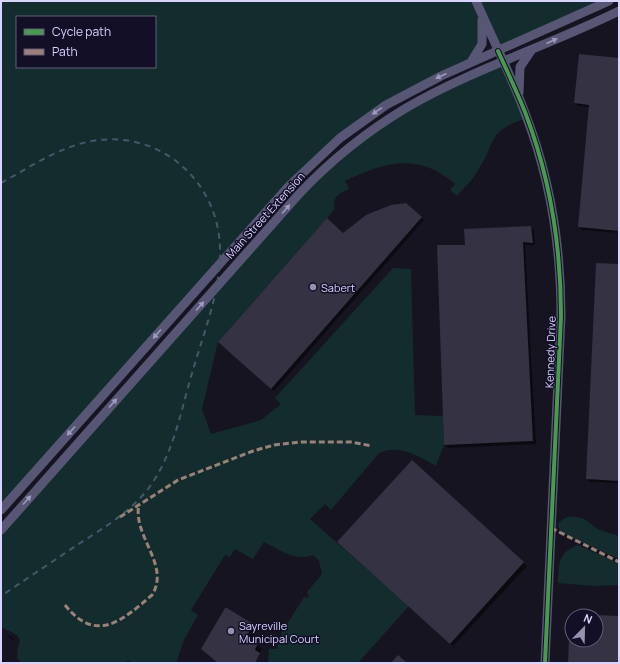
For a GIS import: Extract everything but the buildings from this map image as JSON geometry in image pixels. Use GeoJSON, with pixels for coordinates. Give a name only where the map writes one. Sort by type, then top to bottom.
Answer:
{"type":"FeatureCollection","features":[{"type":"Feature","properties":{"kind":"main road","name":"Kennedy Drive"},"geometry":{"type":"LineString","coordinates":[[476,1],[531,128],[546,184],[555,233],[560,289],[560,339],[545,663]]}},
{"type":"Feature","properties":{"kind":"main road","name":"Main Street Extension"},"geometry":{"type":"LineString","coordinates":[[1,510],[289,186],[344,134],[386,105],[429,82],[609,1]]}},
{"type":"Feature","properties":{"kind":"main road","name":"Main Street Extension"},"geometry":{"type":"LineString","coordinates":[[1,530],[296,198],[324,169],[359,140],[406,108],[447,87],[619,11]]}},
{"type":"Feature","properties":{"kind":"main road"},"geometry":{"type":"LineString","coordinates":[[471,63],[482,44],[482,15]]}},
{"type":"Feature","properties":{"kind":"main road"},"geometry":{"type":"LineString","coordinates":[[518,96],[520,67],[532,50]]}},
{"type":"Feature","properties":{"kind":"green space"},"geometry":{"type":"Polygon","coordinates":[[[1,1],[609,1],[498,51],[483,16],[483,38],[471,63],[396,99],[322,153],[1,510],[1,1]]]}},
{"type":"Feature","properties":{"kind":"green space"},"geometry":{"type":"Polygon","coordinates":[[[503,62],[527,118],[504,128],[498,133],[475,175],[457,196],[450,190],[455,184],[428,167],[414,164],[401,163],[388,165],[360,174],[345,181],[349,189],[335,198],[335,209],[218,342],[202,409],[211,434],[261,420],[281,404],[275,398],[393,268],[411,269],[415,415],[443,416],[444,445],[436,466],[409,452],[395,450],[379,453],[331,510],[325,504],[310,519],[409,606],[358,663],[268,663],[269,649],[277,649],[282,632],[304,597],[309,598],[307,592],[322,574],[319,561],[313,555],[306,557],[294,556],[264,542],[253,559],[235,549],[230,557],[225,555],[191,610],[198,615],[184,640],[176,663],[133,663],[128,660],[126,663],[22,663],[17,658],[20,641],[17,635],[1,627],[1,530],[299,194],[386,120],[503,62]]]}},
{"type":"Feature","properties":{"kind":"green space"},"geometry":{"type":"Polygon","coordinates":[[[567,517],[579,517],[600,530],[619,536],[619,559],[561,533],[558,526],[559,522],[567,517]]]}},
{"type":"Feature","properties":{"kind":"green space"},"geometry":{"type":"Polygon","coordinates":[[[578,545],[619,563],[619,585],[593,586],[558,583],[560,560],[566,552],[578,545]]]}},
{"type":"Feature","properties":{"kind":"railway"},"geometry":{"type":"LineString","coordinates":[[1,183],[47,157],[76,145],[103,140],[130,141],[154,148],[176,161],[194,179],[208,200],[217,225],[220,253],[217,282],[211,312],[176,431],[157,476],[141,498],[124,513],[1,596]]}},
{"type":"Feature","properties":{"kind":"marked path"},"geometry":{"type":"LineString","coordinates":[[120,517],[178,480],[253,451],[274,445],[301,442],[351,442],[372,446]]}},
{"type":"Feature","properties":{"kind":"marked path"},"geometry":{"type":"LineString","coordinates":[[65,605],[76,617],[87,624],[98,626],[119,620],[152,595],[157,584],[157,573],[141,528],[138,516],[139,504]]}},
{"type":"Feature","properties":{"kind":"marked path"},"geometry":{"type":"LineString","coordinates":[[551,528],[619,562]]}},
{"type":"Feature","properties":{"kind":"cycle path"},"geometry":{"type":"LineString","coordinates":[[498,51],[525,112],[534,137],[552,212],[559,264],[561,316],[545,663]]}},
{"type":"Feature","properties":{"kind":"place","name":"Sabert"},"geometry":{"type":"Point","coordinates":[313,287]}},
{"type":"Feature","properties":{"kind":"place","name":"Sayreville Municipal Court"},"geometry":{"type":"Point","coordinates":[231,631]}}]}
